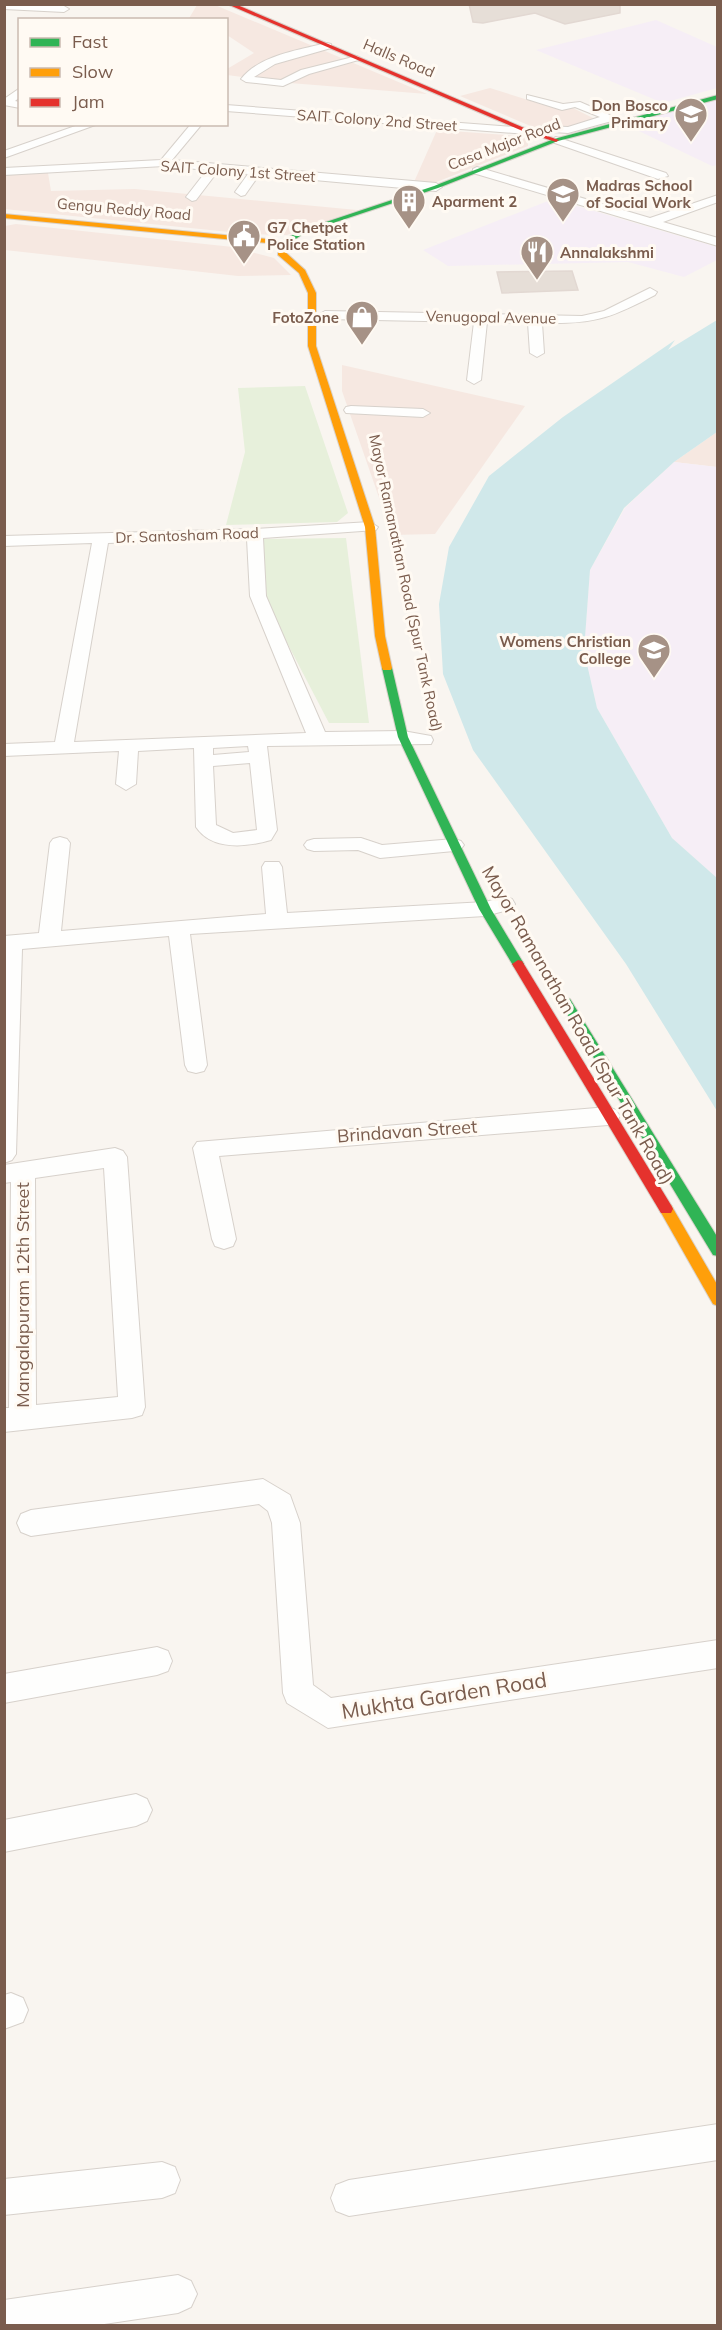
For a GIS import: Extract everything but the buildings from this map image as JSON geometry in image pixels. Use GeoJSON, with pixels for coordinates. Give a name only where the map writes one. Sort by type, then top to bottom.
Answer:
{"type":"FeatureCollection","features":[{"type":"Feature","properties":{"kind":"main road","name":"Halls Road"},"geometry":{"type":"LineString","coordinates":[[229,4],[552,142]]}},
{"type":"Feature","properties":{"kind":"main road","name":"Casa Major Road"},"geometry":{"type":"LineString","coordinates":[[279,246],[304,231],[436,187],[615,120],[717,97]]}},
{"type":"Feature","properties":{"kind":"main road"},"geometry":{"type":"LineString","coordinates":[[524,130],[573,135]]}},
{"type":"Feature","properties":{"kind":"main road","name":"Gengu Reddy Road"},"geometry":{"type":"LineString","coordinates":[[4,216],[240,237],[279,246]]}},
{"type":"Feature","properties":{"kind":"main road"},"geometry":{"type":"LineString","coordinates":[[4,223],[279,246],[297,241],[312,261],[325,315],[322,343],[339,382]]}},
{"type":"Feature","properties":{"kind":"main road"},"geometry":{"type":"LineString","coordinates":[[312,261],[327,224]]}},
{"type":"Feature","properties":{"kind":"main road","name":"Mayor Ramanathan Road (Spur Tank Road)"},"geometry":{"type":"LineString","coordinates":[[279,246],[305,272],[311,286],[315,315],[312,346],[370,527],[380,636],[403,737],[484,909],[696,1260],[717,1300]]}},
{"type":"Feature","properties":{"kind":"main road","name":"Mayor Ramanathan Road (Spur Tank Road)"},"geometry":{"type":"LineString","coordinates":[[349,406],[355,426]]}},
{"type":"Feature","properties":{"kind":"main road","name":"Mayor Ramanathan Road (Spur Tank Road)"},"geometry":{"type":"LineString","coordinates":[[361,452],[389,574]]}},
{"type":"Feature","properties":{"kind":"main road","name":"Mayor Ramanathan Road (Spur Tank Road)"},"geometry":{"type":"LineString","coordinates":[[555,985],[682,1189],[717,1251]]}},
{"type":"Feature","properties":{"kind":"street"},"geometry":{"type":"LineString","coordinates":[[4,6],[66,7]]}},
{"type":"Feature","properties":{"kind":"street"},"geometry":{"type":"LineString","coordinates":[[327,46],[280,60],[259,69],[246,79],[283,83],[305,72],[357,59]]}},
{"type":"Feature","properties":{"kind":"street"},"geometry":{"type":"LineString","coordinates":[[18,93],[7,102],[18,105]]}},
{"type":"Feature","properties":{"kind":"street"},"geometry":{"type":"LineString","coordinates":[[531,97],[562,107],[576,104],[615,120]]}},
{"type":"Feature","properties":{"kind":"street","name":"SAIT Colony 2nd Street"},"geometry":{"type":"LineString","coordinates":[[228,108],[524,130],[527,124],[549,131],[561,131],[615,120]]}},
{"type":"Feature","properties":{"kind":"street"},"geometry":{"type":"LineString","coordinates":[[4,155],[16,143],[49,126]]}},
{"type":"Feature","properties":{"kind":"street"},"geometry":{"type":"LineString","coordinates":[[4,155],[87,126]]}},
{"type":"Feature","properties":{"kind":"street"},"geometry":{"type":"LineString","coordinates":[[164,163],[195,126]]}},
{"type":"Feature","properties":{"kind":"street"},"geometry":{"type":"LineString","coordinates":[[552,142],[662,176]]}},
{"type":"Feature","properties":{"kind":"street","name":"SAIT Colony 1st Street"},"geometry":{"type":"LineString","coordinates":[[4,172],[164,163],[436,187]]}},
{"type":"Feature","properties":{"kind":"street"},"geometry":{"type":"LineString","coordinates":[[192,197],[215,168]]}},
{"type":"Feature","properties":{"kind":"street"},"geometry":{"type":"LineString","coordinates":[[241,192],[256,171]]}},
{"type":"Feature","properties":{"kind":"street"},"geometry":{"type":"LineString","coordinates":[[477,171],[654,221],[717,242]]}},
{"type":"Feature","properties":{"kind":"street"},"geometry":{"type":"LineString","coordinates":[[654,221],[717,198]]}},
{"type":"Feature","properties":{"kind":"street","name":"Venugopal Avenue"},"geometry":{"type":"LineString","coordinates":[[325,315],[481,316],[582,320],[608,314],[650,292]]}},
{"type":"Feature","properties":{"kind":"street"},"geometry":{"type":"LineString","coordinates":[[474,380],[481,316]]}},
{"type":"Feature","properties":{"kind":"street"},"geometry":{"type":"LineString","coordinates":[[534,318],[537,353]]}},
{"type":"Feature","properties":{"kind":"street"},"geometry":{"type":"LineString","coordinates":[[349,406],[423,412]]}},
{"type":"Feature","properties":{"kind":"street","name":"Dr. Santosham Road"},"geometry":{"type":"LineString","coordinates":[[4,541],[255,534],[370,527]]}},
{"type":"Feature","properties":{"kind":"street"},"geometry":{"type":"LineString","coordinates":[[255,534],[258,596],[318,738]]}},
{"type":"Feature","properties":{"kind":"street"},"geometry":{"type":"LineString","coordinates":[[63,748],[101,538]]}},
{"type":"Feature","properties":{"kind":"street"},"geometry":{"type":"LineString","coordinates":[[4,750],[129,745],[204,751],[258,749],[318,738],[403,737],[424,740]]}},
{"type":"Feature","properties":{"kind":"street"},"geometry":{"type":"LineString","coordinates":[[126,784],[129,745]]}},
{"type":"Feature","properties":{"kind":"street"},"geometry":{"type":"LineString","coordinates":[[204,751],[206,827],[215,835],[226,839],[254,838],[264,836],[268,822],[258,749]]}},
{"type":"Feature","properties":{"kind":"street"},"geometry":{"type":"LineString","coordinates":[[49,939],[60,843]]}},
{"type":"Feature","properties":{"kind":"street"},"geometry":{"type":"LineString","coordinates":[[314,846],[361,844],[380,852],[454,845]]}},
{"type":"Feature","properties":{"kind":"street"},"geometry":{"type":"LineString","coordinates":[[272,867],[277,920]]}},
{"type":"Feature","properties":{"kind":"street"},"geometry":{"type":"LineString","coordinates":[[4,1154],[8,943],[277,920],[484,909],[505,904]]}},
{"type":"Feature","properties":{"kind":"street"},"geometry":{"type":"LineString","coordinates":[[179,928],[196,1065]]}},
{"type":"Feature","properties":{"kind":"street","name":"Brindavan Street"},"geometry":{"type":"LineString","coordinates":[[224,1239],[205,1148],[608,1116]]}},
{"type":"Feature","properties":{"kind":"street"},"geometry":{"type":"LineString","coordinates":[[13,1419],[132,1407],[115,1157],[14,1173]]}},
{"type":"Feature","properties":{"kind":"street","name":"Mangalapuram 12th Street"},"geometry":{"type":"LineString","coordinates":[[13,1419],[14,1173]]}},
{"type":"Feature","properties":{"kind":"street","name":"Mukhta Garden Road"},"geometry":{"type":"LineString","coordinates":[[31,1523],[263,1491],[280,1504],[286,1523],[298,1693],[328,1713],[717,1654]]}},
{"type":"Feature","properties":{"kind":"street"},"geometry":{"type":"LineString","coordinates":[[4,1689],[157,1661]]}},
{"type":"Feature","properties":{"kind":"street"},"geometry":{"type":"LineString","coordinates":[[4,1836],[136,1809]]}},
{"type":"Feature","properties":{"kind":"street"},"geometry":{"type":"LineString","coordinates":[[349,2198],[717,2142]]}},
{"type":"Feature","properties":{"kind":"street"},"geometry":{"type":"LineString","coordinates":[[4,2198],[162,2180]]}},
{"type":"Feature","properties":{"kind":"street"},"geometry":{"type":"LineString","coordinates":[[4,2319],[178,2294]]}},
{"type":"Feature","properties":{"kind":"shaded area"},"geometry":{"type":"Polygon","coordinates":[[[197,5],[215,5],[427,94],[290,83],[228,75],[228,68],[254,53],[228,36],[228,18],[189,18],[197,5]]]}},
{"type":"Feature","properties":{"kind":"shaded area"},"geometry":{"type":"Polygon","coordinates":[[[656,20],[717,47],[717,88],[663,103],[536,50],[656,20]]]}},
{"type":"Feature","properties":{"kind":"shaded area"},"geometry":{"type":"Polygon","coordinates":[[[490,88],[557,109],[571,107],[595,119],[557,130],[540,130],[460,96],[490,88]]]}},
{"type":"Feature","properties":{"kind":"shaded area","name":"Don Bosco Primary"},"geometry":{"type":"Polygon","coordinates":[[[717,98],[717,165],[712,166],[618,121],[717,98]]]}},
{"type":"Feature","properties":{"kind":"shaded area"},"geometry":{"type":"Polygon","coordinates":[[[437,130],[520,136],[528,138],[528,146],[434,183],[414,182],[437,130]]]}},
{"type":"Feature","properties":{"kind":"shaded area"},"geometry":{"type":"Polygon","coordinates":[[[48,173],[51,191],[135,189],[357,210],[287,235],[249,234],[4,209],[4,175],[48,173]]]}},
{"type":"Feature","properties":{"kind":"shaded area","name":"Madras School of Social Work"},"geometry":{"type":"Polygon","coordinates":[[[553,199],[717,247],[717,260],[684,277],[628,262],[448,266],[423,250],[553,199]]]}},
{"type":"Feature","properties":{"kind":"shaded area"},"geometry":{"type":"Polygon","coordinates":[[[16,224],[233,247],[274,258],[291,275],[238,276],[5,250],[5,226],[16,224]]]}},
{"type":"Feature","properties":{"kind":"shaded area"},"geometry":{"type":"Polygon","coordinates":[[[342,365],[525,406],[435,534],[392,535],[342,391],[342,365]]]}},
{"type":"Feature","properties":{"kind":"shaded area"},"geometry":{"type":"Polygon","coordinates":[[[717,432],[717,467],[674,462],[717,432]]]}},
{"type":"Feature","properties":{"kind":"shaded area","name":"Womens Christian College"},"geometry":{"type":"Polygon","coordinates":[[[674,462],[717,467],[717,878],[672,838],[597,708],[584,651],[590,570],[625,508],[674,462]]]}},
{"type":"Feature","properties":{"kind":"green space"},"geometry":{"type":"Polygon","coordinates":[[[305,386],[348,513],[337,522],[226,525],[245,452],[238,388],[305,386]]]}},
{"type":"Feature","properties":{"kind":"green space"},"geometry":{"type":"Polygon","coordinates":[[[346,538],[369,723],[329,723],[260,591],[262,539],[346,538]]]}},
{"type":"Feature","properties":{"kind":"water"},"geometry":{"type":"Polygon","coordinates":[[[717,320],[717,432],[674,462],[624,508],[590,570],[584,651],[597,708],[672,838],[717,878],[717,1111],[626,964],[473,750],[443,674],[439,604],[449,547],[489,476],[563,417],[675,340],[668,350],[717,320]]]}},
{"type":"Feature","properties":{"kind":"traffic: fast"},"geometry":{"type":"LineString","coordinates":[[288,240],[304,231],[436,187],[556,140],[718,97]]}},
{"type":"Feature","properties":{"kind":"traffic: fast"},"geometry":{"type":"LineString","coordinates":[[387,668],[403,737],[485,909],[518,964]]}},
{"type":"Feature","properties":{"kind":"traffic: fast"},"geometry":{"type":"LineString","coordinates":[[566,1002],[718,1251]]}},
{"type":"Feature","properties":{"kind":"traffic: slow"},"geometry":{"type":"LineString","coordinates":[[4,216],[278,242]]}},
{"type":"Feature","properties":{"kind":"traffic: slow"},"geometry":{"type":"LineString","coordinates":[[281,253],[302,272],[312,293],[312,346],[370,527],[380,636],[387,668]]}},
{"type":"Feature","properties":{"kind":"traffic: slow"},"geometry":{"type":"LineString","coordinates":[[666,1209],[718,1300]]}},
{"type":"Feature","properties":{"kind":"traffic: jam"},"geometry":{"type":"LineString","coordinates":[[229,4],[527,131],[556,140]]}},
{"type":"Feature","properties":{"kind":"traffic: jam"},"geometry":{"type":"LineString","coordinates":[[518,964],[666,1209]]}},
{"type":"Feature","properties":{"kind":"place","name":"Don Bosco Primary"},"geometry":{"type":"Point","coordinates":[691,143]}},
{"type":"Feature","properties":{"kind":"place","name":"Madras School of Social Work"},"geometry":{"type":"Point","coordinates":[563,223]}},
{"type":"Feature","properties":{"kind":"place","name":"Aparment 2"},"geometry":{"type":"Point","coordinates":[409,230]}},
{"type":"Feature","properties":{"kind":"place","name":"G7 Chetpet Police Station"},"geometry":{"type":"Point","coordinates":[244,265]}},
{"type":"Feature","properties":{"kind":"place","name":"Annalakshmi"},"geometry":{"type":"Point","coordinates":[537,281]}},
{"type":"Feature","properties":{"kind":"place","name":"FotoZone"},"geometry":{"type":"Point","coordinates":[362,346]}},
{"type":"Feature","properties":{"kind":"place","name":"Womens Christian College"},"geometry":{"type":"Point","coordinates":[654,679]}}]}
